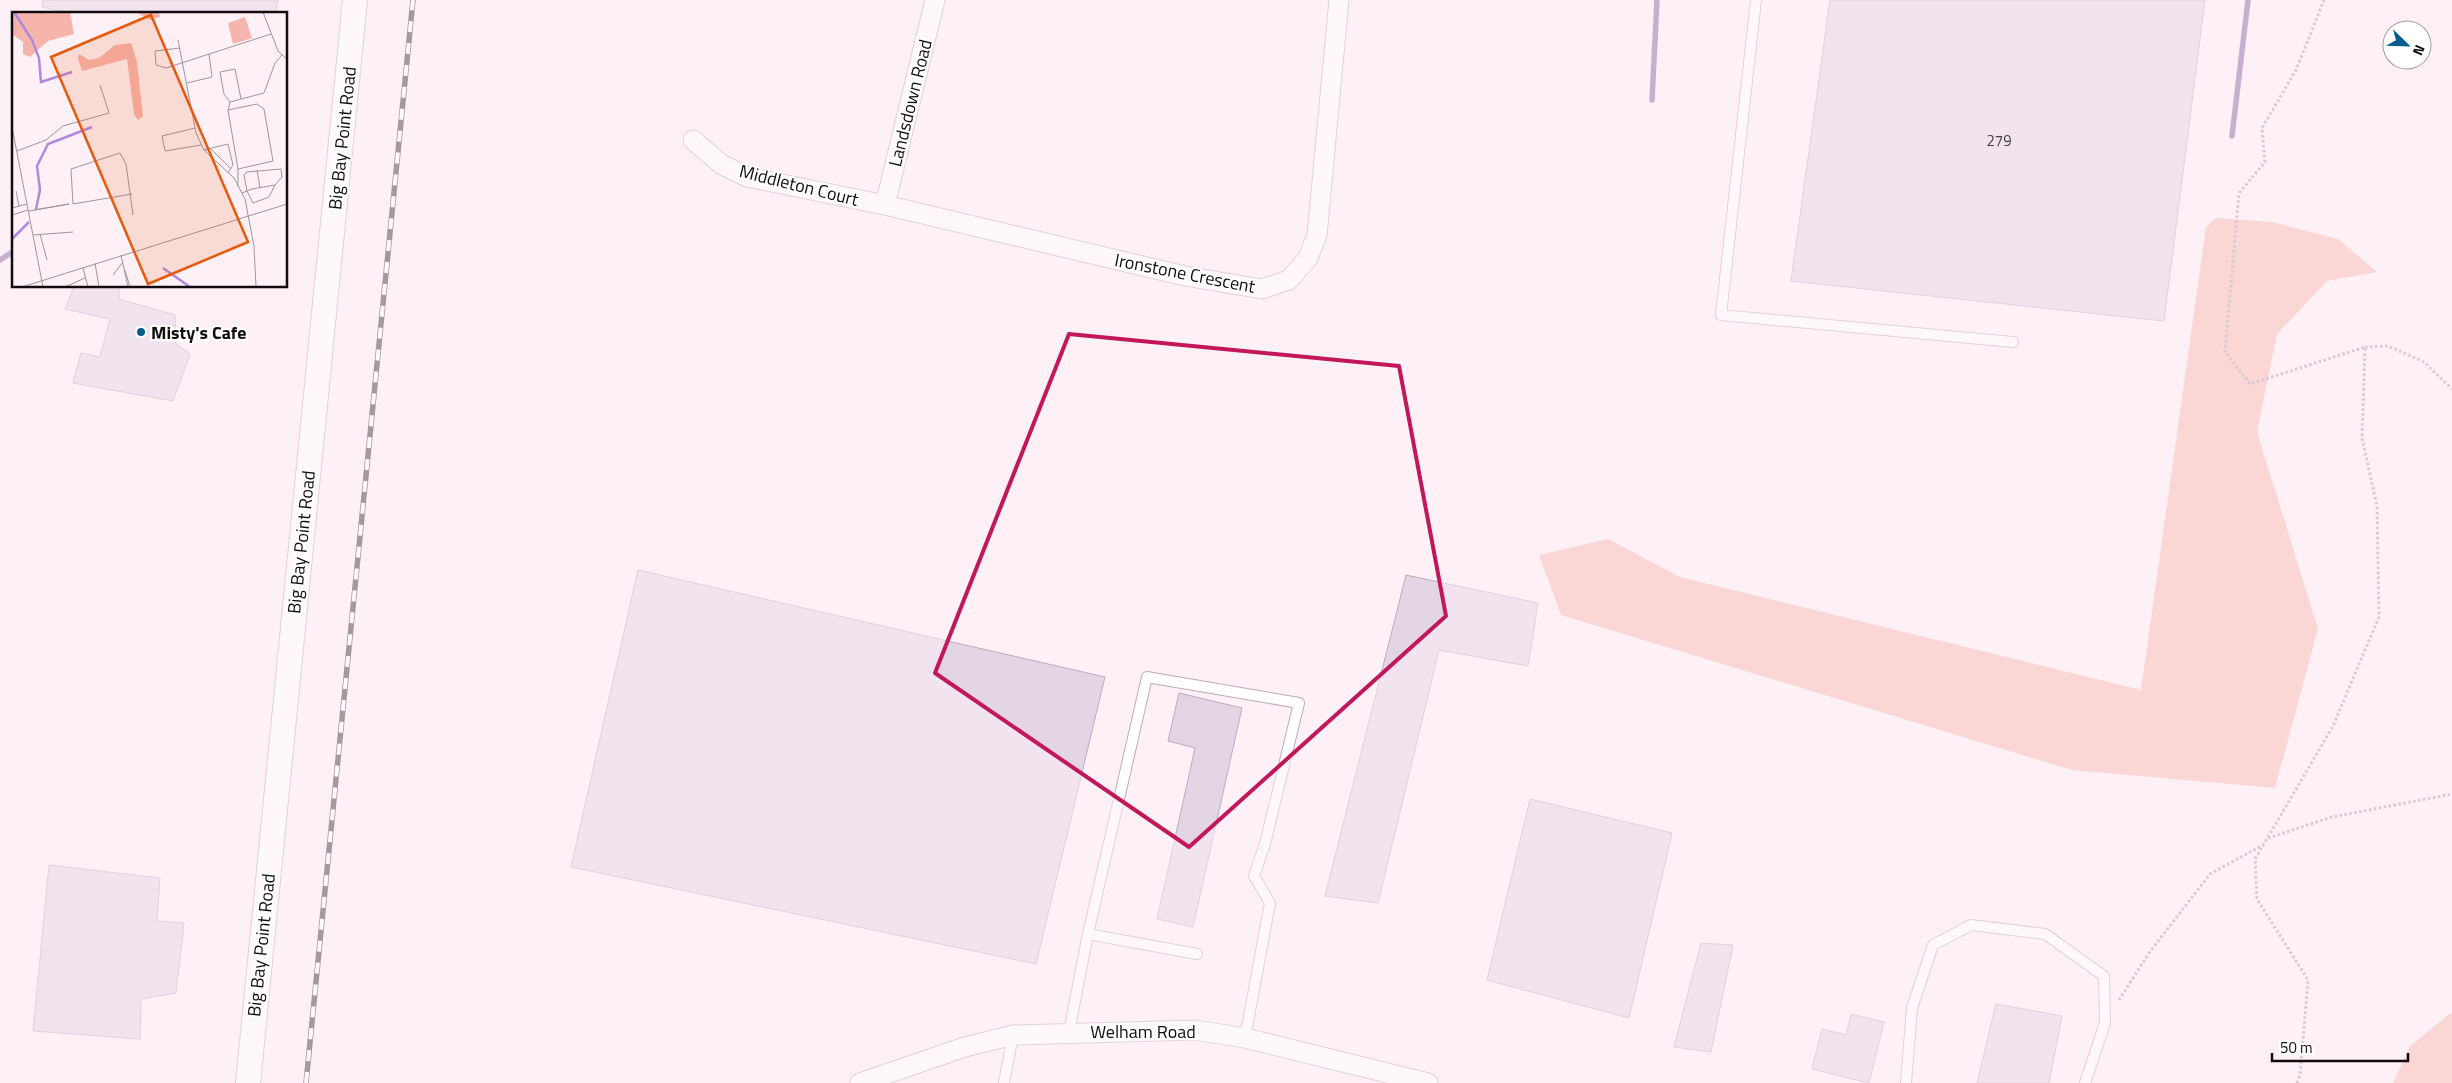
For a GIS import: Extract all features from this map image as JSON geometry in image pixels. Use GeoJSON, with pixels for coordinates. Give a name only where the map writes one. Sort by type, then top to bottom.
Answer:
{"type":"FeatureCollection","features":[{"type":"Feature","properties":{"kind":"street","name":"Big Bay Point Road"},"geometry":{"type":"LineString","coordinates":[[248,1083],[355,0]]}},
{"type":"Feature","properties":{"kind":"street","name":"Landsdown Road"},"geometry":{"type":"LineString","coordinates":[[885,205],[936,0]]}},
{"type":"Feature","properties":{"kind":"street","name":"Ironstone Crescent"},"geometry":{"type":"LineString","coordinates":[[885,205],[1185,276],[1262,289],[1289,280],[1308,258],[1317,235],[1339,0]]}},
{"type":"Feature","properties":{"kind":"street","name":"Middleton Court"},"geometry":{"type":"LineString","coordinates":[[693,140],[721,164],[747,177],[885,205]]}},
{"type":"Feature","properties":{"kind":"street","name":"Welham Road"},"geometry":{"type":"LineString","coordinates":[[860,1083],[965,1047],[1013,1035],[1195,1030],[1246,1038],[1428,1083]]}},
{"type":"Feature","properties":{"kind":"lane"},"geometry":{"type":"LineString","coordinates":[[1756,0],[1721,315],[2013,342]]}},
{"type":"Feature","properties":{"kind":"lane"},"geometry":{"type":"LineString","coordinates":[[1068,1032],[1088,934],[1147,677],[1299,703],[1265,844],[1254,876],[1270,903],[1246,1038]]}},
{"type":"Feature","properties":{"kind":"lane"},"geometry":{"type":"LineString","coordinates":[[1906,1083],[1912,1008],[1933,945],[1971,925],[2045,934],[2104,976],[2105,1023],[2085,1083]]}},
{"type":"Feature","properties":{"kind":"lane"},"geometry":{"type":"LineString","coordinates":[[1088,934],[1197,954]]}},
{"type":"Feature","properties":{"kind":"lane"},"geometry":{"type":"LineString","coordinates":[[1004,1083],[1013,1035]]}},
{"type":"Feature","properties":{"kind":"path"},"geometry":{"type":"LineString","coordinates":[[2324,0],[2296,70],[2262,128],[2265,162],[2239,193],[2225,352],[2250,384],[2365,347],[2388,346],[2424,362],[2452,389]]}},
{"type":"Feature","properties":{"kind":"path"},"geometry":{"type":"LineString","coordinates":[[2297,1083],[2300,1075],[2308,980],[2257,898],[2255,859],[2333,726],[2379,617],[2377,506],[2362,438],[2365,347]]}},
{"type":"Feature","properties":{"kind":"path"},"geometry":{"type":"LineString","coordinates":[[2267,838],[2332,817],[2452,794]]}},
{"type":"Feature","properties":{"kind":"path"},"geometry":{"type":"LineString","coordinates":[[2105,1023],[2149,953],[2210,874],[2264,844]]}},
{"type":"Feature","properties":{"kind":"highlighted area"},"geometry":{"type":"Polygon","coordinates":[[[1069,334],[1399,366],[1446,616],[1189,847],[935,673],[1069,334]]]}},
{"type":"Feature","properties":{"kind":"shaded area"},"geometry":{"type":"Polygon","coordinates":[[[2216,218],[2271,222],[2338,239],[2377,272],[2327,281],[2277,334],[2257,432],[2318,629],[2275,788],[2072,770],[1561,615],[1539,555],[1608,539],[1680,577],[2141,690],[2206,227],[2216,218]]]}},
{"type":"Feature","properties":{"kind":"shaded area"},"geometry":{"type":"Polygon","coordinates":[[[2452,1012],[2452,1083],[2393,1083],[2410,1046],[2452,1012]]]}},
{"type":"Feature","properties":{"kind":"building"},"geometry":{"type":"Polygon","coordinates":[[[43,0],[278,0],[275,12],[66,12],[42,7],[43,0]]]}},
{"type":"Feature","properties":{"kind":"building"},"geometry":{"type":"Polygon","coordinates":[[[1830,0],[2205,0],[2164,321],[1791,281],[1830,0]]]}},
{"type":"Feature","properties":{"kind":"building","name":"Misty's Cafe"},"geometry":{"type":"Polygon","coordinates":[[[73,288],[119,288],[119,299],[175,315],[176,344],[190,354],[173,401],[73,383],[81,353],[100,357],[110,319],[65,309],[73,288]]]}},
{"type":"Feature","properties":{"kind":"building"},"geometry":{"type":"Polygon","coordinates":[[[638,570],[1105,677],[1036,964],[571,867],[638,570]]]}},
{"type":"Feature","properties":{"kind":"building"},"geometry":{"type":"Polygon","coordinates":[[[1406,575],[1538,603],[1528,666],[1439,650],[1378,903],[1325,896],[1406,575]]]}},
{"type":"Feature","properties":{"kind":"building"},"geometry":{"type":"Polygon","coordinates":[[[1179,693],[1242,708],[1193,927],[1157,919],[1195,748],[1168,741],[1179,693]]]}},
{"type":"Feature","properties":{"kind":"building"},"geometry":{"type":"Polygon","coordinates":[[[1530,799],[1672,833],[1629,1018],[1487,980],[1530,799]]]}},
{"type":"Feature","properties":{"kind":"building"},"geometry":{"type":"Polygon","coordinates":[[[49,865],[160,878],[157,921],[184,923],[176,993],[141,999],[140,1039],[33,1031],[49,865]]]}},
{"type":"Feature","properties":{"kind":"building"},"geometry":{"type":"Polygon","coordinates":[[[1701,943],[1733,945],[1711,1052],[1674,1047],[1701,943]]]}},
{"type":"Feature","properties":{"kind":"building"},"geometry":{"type":"Polygon","coordinates":[[[1996,1004],[2062,1016],[2049,1083],[1977,1083],[1996,1004]]]}},
{"type":"Feature","properties":{"kind":"building"},"geometry":{"type":"Polygon","coordinates":[[[1851,1014],[1884,1022],[1869,1083],[1812,1069],[1822,1029],[1846,1035],[1851,1014]]]}},
{"type":"Feature","properties":{"kind":"waterway"},"geometry":{"type":"LineString","coordinates":[[1652,100],[1657,0]]}},
{"type":"Feature","properties":{"kind":"waterway"},"geometry":{"type":"LineString","coordinates":[[2232,136],[2248,0]]}},
{"type":"Feature","properties":{"kind":"waterway"},"geometry":{"type":"LineString","coordinates":[[0,260],[12,252]]}},
{"type":"Feature","properties":{"kind":"railway"},"geometry":{"type":"LineString","coordinates":[[306,1083],[413,0]]}},
{"type":"Feature","properties":{"kind":"place","name":"Misty's Cafe"},"geometry":{"type":"Point","coordinates":[141,332]}}]}
